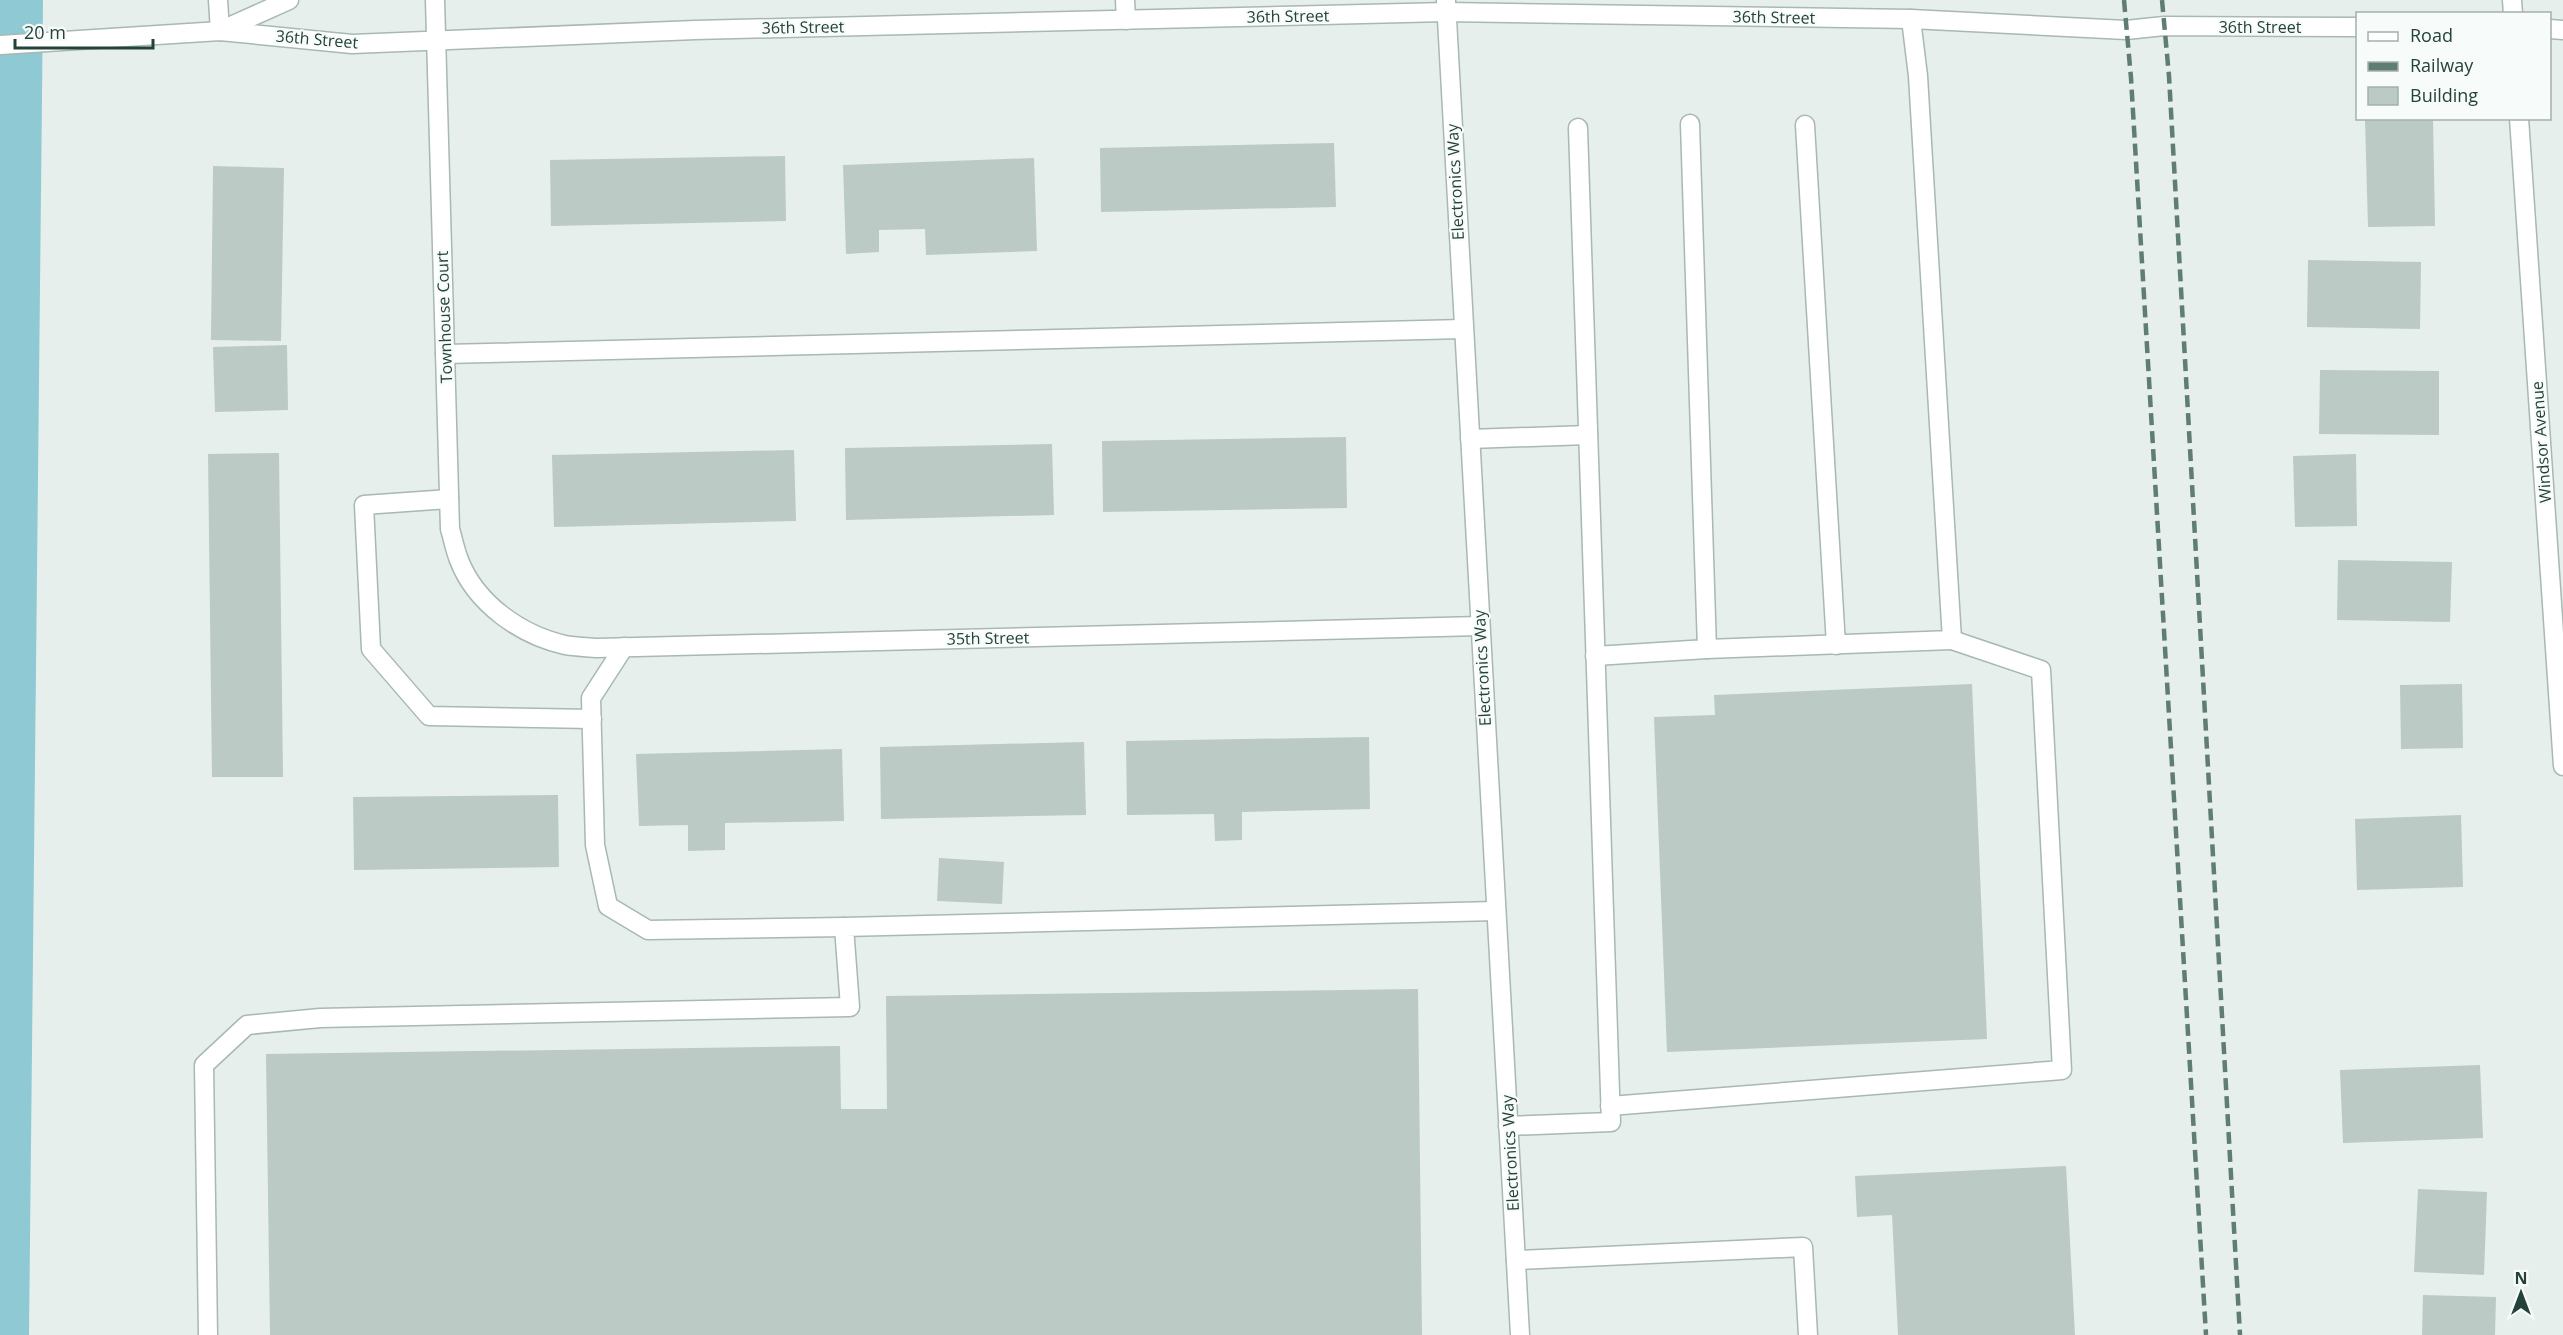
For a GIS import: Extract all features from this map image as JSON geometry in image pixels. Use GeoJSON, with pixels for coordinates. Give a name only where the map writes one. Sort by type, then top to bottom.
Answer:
{"type":"FeatureCollection","features":[{"type":"Feature","properties":{"kind":"street"},"geometry":{"type":"LineString","coordinates":[[218,0],[220,31]]}},
{"type":"Feature","properties":{"kind":"street","name":"36th Street"},"geometry":{"type":"LineString","coordinates":[[220,31],[289,0]]}},
{"type":"Feature","properties":{"kind":"street","name":"Townhouse Court"},"geometry":{"type":"LineString","coordinates":[[435,0],[450,529],[460,562],[478,592],[502,616]]}},
{"type":"Feature","properties":{"kind":"street"},"geometry":{"type":"LineString","coordinates":[[1125,0],[1126,20]]}},
{"type":"Feature","properties":{"kind":"street","name":"36th Street"},"geometry":{"type":"LineString","coordinates":[[0,45],[220,31],[352,44],[695,30],[1126,20],[1446,6],[1911,19],[2126,30],[2164,26],[2356,27]]}},
{"type":"Feature","properties":{"kind":"street","name":"Electronics Way"},"geometry":{"type":"LineString","coordinates":[[1446,6],[1520,1335]]}},
{"type":"Feature","properties":{"kind":"street"},"geometry":{"type":"LineString","coordinates":[[1911,19],[1918,76],[1952,640]]}},
{"type":"Feature","properties":{"kind":"street","name":"Windsor Avenue"},"geometry":{"type":"LineString","coordinates":[[2519,120],[2558,626],[2563,766]]}},
{"type":"Feature","properties":{"kind":"street"},"geometry":{"type":"LineString","coordinates":[[1690,124],[1707,649]]}},
{"type":"Feature","properties":{"kind":"street"},"geometry":{"type":"LineString","coordinates":[[1805,125],[1836,645]]}},
{"type":"Feature","properties":{"kind":"street"},"geometry":{"type":"LineString","coordinates":[[1508,1126],[1611,1122],[1578,128]]}},
{"type":"Feature","properties":{"kind":"street"},"geometry":{"type":"LineString","coordinates":[[445,354],[1463,329]]}},
{"type":"Feature","properties":{"kind":"street"},"geometry":{"type":"LineString","coordinates":[[1470,439],[1588,435]]}},
{"type":"Feature","properties":{"kind":"street"},"geometry":{"type":"LineString","coordinates":[[449,499],[364,505],[371,649],[429,716],[592,719]]}},
{"type":"Feature","properties":{"kind":"street","name":"35th Street"},"geometry":{"type":"LineString","coordinates":[[502,616],[532,634],[565,645],[624,647],[1480,626]]}},
{"type":"Feature","properties":{"kind":"street"},"geometry":{"type":"LineString","coordinates":[[1595,656],[1707,649],[1952,640],[2041,670],[2062,1070],[1610,1106]]}},
{"type":"Feature","properties":{"kind":"street"},"geometry":{"type":"LineString","coordinates":[[624,647],[591,698],[595,845],[608,906],[648,930],[1496,911]]}},
{"type":"Feature","properties":{"kind":"street"},"geometry":{"type":"LineString","coordinates":[[208,1335],[204,1065],[247,1025],[320,1018],[850,1007],[844,927]]}},
{"type":"Feature","properties":{"kind":"street"},"geometry":{"type":"LineString","coordinates":[[1516,1260],[1803,1246],[1808,1335]]}},
{"type":"Feature","properties":{"kind":"building"},"geometry":{"type":"Polygon","coordinates":[[[2365,120],[2433,120],[2435,226],[2368,227],[2365,120]]]}},
{"type":"Feature","properties":{"kind":"building"},"geometry":{"type":"Polygon","coordinates":[[[1334,143],[1336,207],[1101,212],[1100,148],[1334,143]]]}},
{"type":"Feature","properties":{"kind":"building"},"geometry":{"type":"Polygon","coordinates":[[[785,156],[786,221],[551,226],[550,160],[785,156]]]}},
{"type":"Feature","properties":{"kind":"building"},"geometry":{"type":"Polygon","coordinates":[[[1034,158],[1037,251],[926,255],[925,229],[879,230],[879,252],[846,254],[843,165],[1034,158]]]}},
{"type":"Feature","properties":{"kind":"building"},"geometry":{"type":"Polygon","coordinates":[[[213,166],[284,168],[281,341],[211,340],[213,166]]]}},
{"type":"Feature","properties":{"kind":"building"},"geometry":{"type":"Polygon","coordinates":[[[2308,260],[2421,262],[2420,329],[2307,327],[2308,260]]]}},
{"type":"Feature","properties":{"kind":"building"},"geometry":{"type":"Polygon","coordinates":[[[287,345],[288,410],[215,412],[213,347],[287,345]]]}},
{"type":"Feature","properties":{"kind":"building"},"geometry":{"type":"Polygon","coordinates":[[[2320,370],[2439,371],[2439,435],[2319,434],[2320,370]]]}},
{"type":"Feature","properties":{"kind":"building"},"geometry":{"type":"Polygon","coordinates":[[[1346,437],[1347,508],[1103,512],[1102,441],[1346,437]]]}},
{"type":"Feature","properties":{"kind":"building"},"geometry":{"type":"Polygon","coordinates":[[[1052,444],[1054,515],[846,520],[845,448],[1052,444]]]}},
{"type":"Feature","properties":{"kind":"building"},"geometry":{"type":"Polygon","coordinates":[[[794,450],[796,521],[554,527],[552,455],[794,450]]]}},
{"type":"Feature","properties":{"kind":"building"},"geometry":{"type":"Polygon","coordinates":[[[279,453],[283,777],[212,777],[208,454],[279,453]]]}},
{"type":"Feature","properties":{"kind":"building"},"geometry":{"type":"Polygon","coordinates":[[[2356,454],[2357,526],[2295,527],[2293,456],[2356,454]]]}},
{"type":"Feature","properties":{"kind":"building"},"geometry":{"type":"Polygon","coordinates":[[[2338,560],[2452,562],[2450,622],[2337,620],[2338,560]]]}},
{"type":"Feature","properties":{"kind":"building"},"geometry":{"type":"Polygon","coordinates":[[[1972,684],[1987,1039],[1667,1052],[1654,717],[1715,715],[1714,695],[1972,684]]]}},
{"type":"Feature","properties":{"kind":"building"},"geometry":{"type":"Polygon","coordinates":[[[2462,684],[2463,748],[2401,749],[2400,685],[2462,684]]]}},
{"type":"Feature","properties":{"kind":"building"},"geometry":{"type":"Polygon","coordinates":[[[1369,737],[1370,809],[1242,812],[1242,840],[1215,841],[1214,814],[1127,815],[1126,741],[1369,737]]]}},
{"type":"Feature","properties":{"kind":"building"},"geometry":{"type":"Polygon","coordinates":[[[1084,742],[1086,815],[881,819],[880,747],[1084,742]]]}},
{"type":"Feature","properties":{"kind":"building"},"geometry":{"type":"Polygon","coordinates":[[[842,749],[844,821],[725,823],[725,850],[688,851],[688,825],[639,826],[636,754],[842,749]]]}},
{"type":"Feature","properties":{"kind":"building"},"geometry":{"type":"Polygon","coordinates":[[[558,795],[559,867],[354,870],[353,797],[558,795]]]}},
{"type":"Feature","properties":{"kind":"building"},"geometry":{"type":"Polygon","coordinates":[[[2461,815],[2463,887],[2357,890],[2355,819],[2461,815]]]}},
{"type":"Feature","properties":{"kind":"building"},"geometry":{"type":"Polygon","coordinates":[[[939,858],[1004,862],[1002,904],[937,901],[939,858]]]}},
{"type":"Feature","properties":{"kind":"building"},"geometry":{"type":"Polygon","coordinates":[[[1418,989],[1422,1335],[270,1335],[266,1054],[840,1046],[841,1109],[887,1109],[886,996],[1418,989]]]}},
{"type":"Feature","properties":{"kind":"building"},"geometry":{"type":"Polygon","coordinates":[[[2480,1065],[2483,1138],[2343,1143],[2340,1070],[2480,1065]]]}},
{"type":"Feature","properties":{"kind":"building"},"geometry":{"type":"Polygon","coordinates":[[[2066,1166],[2075,1335],[1898,1335],[1892,1215],[1857,1217],[1855,1176],[2066,1166]]]}},
{"type":"Feature","properties":{"kind":"building"},"geometry":{"type":"Polygon","coordinates":[[[2418,1189],[2487,1192],[2484,1275],[2414,1272],[2418,1189]]]}},
{"type":"Feature","properties":{"kind":"building"},"geometry":{"type":"Polygon","coordinates":[[[2423,1295],[2496,1297],[2495,1335],[2422,1335],[2423,1295]]]}},
{"type":"Feature","properties":{"kind":"waterway"},"geometry":{"type":"LineString","coordinates":[[5,1335],[19,0]]}},
{"type":"Feature","properties":{"kind":"railway"},"geometry":{"type":"LineString","coordinates":[[2124,0],[2131,78],[2206,1335]]}},
{"type":"Feature","properties":{"kind":"railway"},"geometry":{"type":"LineString","coordinates":[[2162,0],[2169,76],[2240,1335]]}}]}
